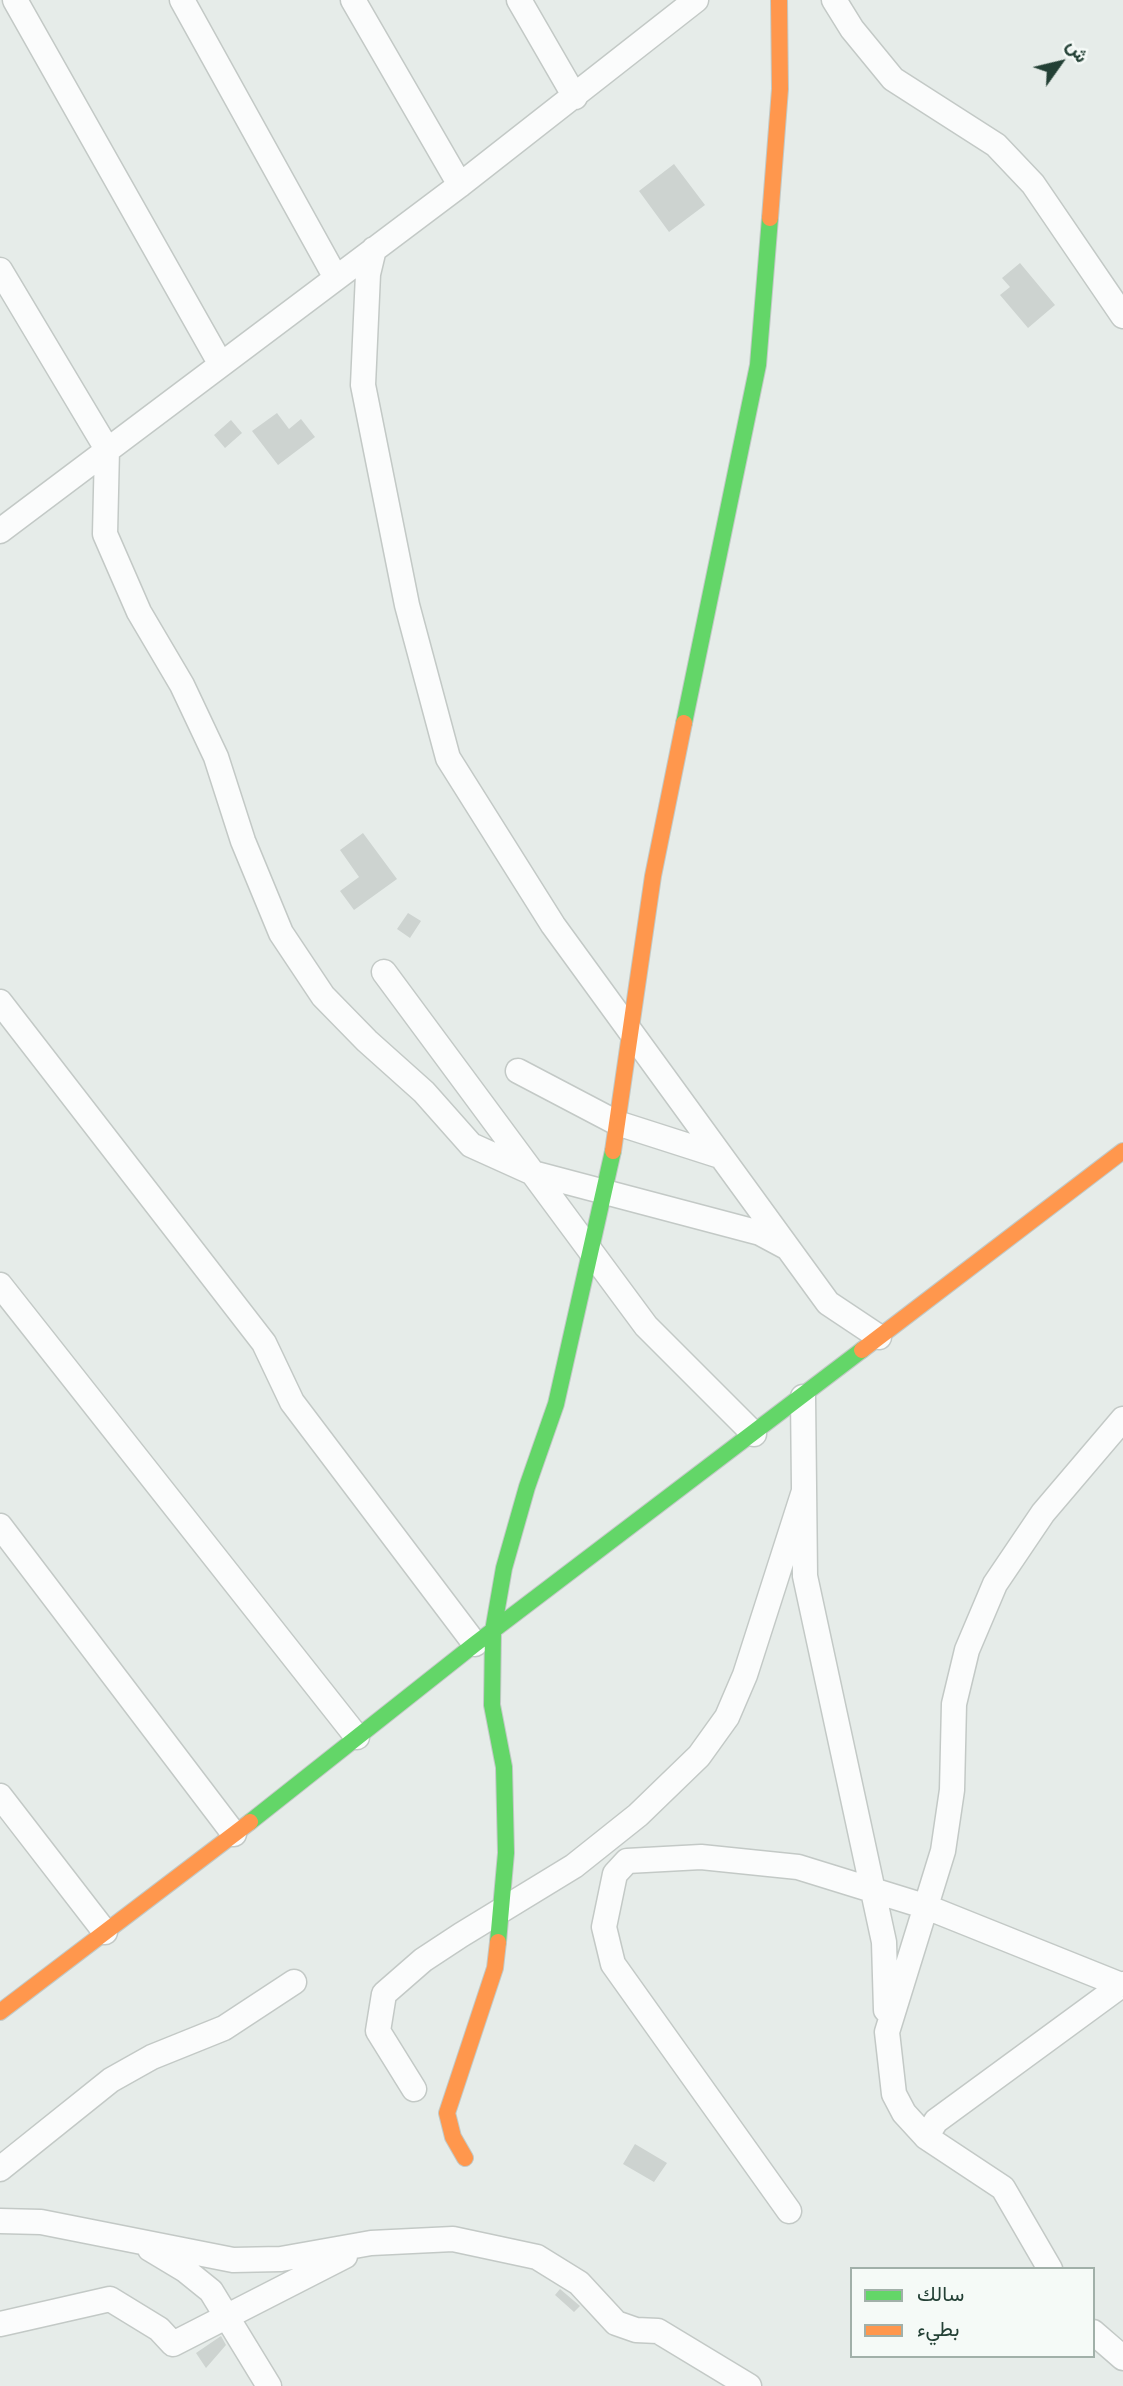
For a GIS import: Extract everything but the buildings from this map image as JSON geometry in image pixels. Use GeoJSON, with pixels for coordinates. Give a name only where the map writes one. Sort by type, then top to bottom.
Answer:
{"type":"FeatureCollection","features":[{"type":"Feature","properties":{"kind":"street"},"geometry":{"type":"LineString","coordinates":[[15,0],[220,363]]}},
{"type":"Feature","properties":{"kind":"street"},"geometry":{"type":"LineString","coordinates":[[182,0],[336,278]]}},
{"type":"Feature","properties":{"kind":"street"},"geometry":{"type":"LineString","coordinates":[[353,0],[460,185]]}},
{"type":"Feature","properties":{"kind":"street"},"geometry":{"type":"LineString","coordinates":[[519,0],[575,97]]}},
{"type":"Feature","properties":{"kind":"street"},"geometry":{"type":"LineString","coordinates":[[0,531],[460,185],[695,0]]}},
{"type":"Feature","properties":{"kind":"street"},"geometry":{"type":"LineString","coordinates":[[465,2158],[453,2137],[447,2113],[495,1968],[506,1853],[504,1767],[492,1705],[484,1637],[527,1487],[556,1404],[605,1194],[653,876],[758,365],[780,89],[779,0]]}},
{"type":"Feature","properties":{"kind":"street"},"geometry":{"type":"LineString","coordinates":[[834,0],[852,29],[893,79],[996,145],[1033,184],[1123,316]]}},
{"type":"Feature","properties":{"kind":"street"},"geometry":{"type":"LineString","coordinates":[[374,249],[368,274],[363,385],[407,605],[448,758],[553,925],[828,1303],[878,1337]]}},
{"type":"Feature","properties":{"kind":"street"},"geometry":{"type":"LineString","coordinates":[[0,270],[107,449],[105,534],[139,612],[182,685],[216,757],[243,841],[281,933],[323,996],[367,1041],[424,1092],[471,1144],[533,1173],[760,1233],[788,1248]]}},
{"type":"Feature","properties":{"kind":"street"},"geometry":{"type":"LineString","coordinates":[[384,972],[646,1326],[754,1434]]}},
{"type":"Feature","properties":{"kind":"street"},"geometry":{"type":"LineString","coordinates":[[0,1002],[264,1343],[292,1402],[484,1637]]}},
{"type":"Feature","properties":{"kind":"street"},"geometry":{"type":"LineString","coordinates":[[518,1071],[617,1123],[720,1156]]}},
{"type":"Feature","properties":{"kind":"street"},"geometry":{"type":"LineString","coordinates":[[0,2012],[234,1834],[484,1637],[1123,1151]]}},
{"type":"Feature","properties":{"kind":"street"},"geometry":{"type":"LineString","coordinates":[[0,1285],[357,1738]]}},
{"type":"Feature","properties":{"kind":"street"},"geometry":{"type":"LineString","coordinates":[[803,1396],[805,1576],[870,1890],[884,1942],[887,2032],[894,2094],[904,2113],[926,2137],[1003,2188],[1049,2267]]}},
{"type":"Feature","properties":{"kind":"street"},"geometry":{"type":"LineString","coordinates":[[887,2032],[943,1851],[952,1790],[954,1704],[967,1650],[1002,1574],[1043,1513],[1123,1419]]}},
{"type":"Feature","properties":{"kind":"street"},"geometry":{"type":"LineString","coordinates":[[414,2089],[378,2031],[384,1994],[423,1960],[574,1866],[638,1815],[699,1756],[727,1717],[746,1675],[804,1491]]}},
{"type":"Feature","properties":{"kind":"street"},"geometry":{"type":"LineString","coordinates":[[0,1526],[234,1834]]}},
{"type":"Feature","properties":{"kind":"street"},"geometry":{"type":"LineString","coordinates":[[0,1796],[105,1932]]}},
{"type":"Feature","properties":{"kind":"street"},"geometry":{"type":"LineString","coordinates":[[789,2211],[613,1964],[604,1927],[615,1874],[627,1861],[701,1857],[798,1867],[924,1906],[1122,1984]]}},
{"type":"Feature","properties":{"kind":"street"},"geometry":{"type":"LineString","coordinates":[[0,2169],[111,2080],[152,2057],[224,2028],[294,1982]]}},
{"type":"Feature","properties":{"kind":"street"},"geometry":{"type":"LineString","coordinates":[[926,2137],[936,2121],[1122,1984]]}},
{"type":"Feature","properties":{"kind":"street"},"geometry":{"type":"LineString","coordinates":[[0,2221],[41,2221],[233,2260],[281,2259],[371,2243],[453,2239],[537,2257],[579,2283],[616,2323],[636,2330],[658,2331],[749,2386]]}},
{"type":"Feature","properties":{"kind":"street"},"geometry":{"type":"LineString","coordinates":[[134,2240],[202,2284],[229,2317],[269,2386]]}},
{"type":"Feature","properties":{"kind":"street"},"geometry":{"type":"LineString","coordinates":[[0,2324],[110,2300],[159,2329],[173,2344],[371,2243]]}},
{"type":"Feature","properties":{"kind":"street"},"geometry":{"type":"LineString","coordinates":[[1095,2334],[1123,2358]]}},
{"type":"Feature","properties":{"kind":"traffic: fast"},"geometry":{"type":"LineString","coordinates":[[684,723],[758,365],[770,218]]}},
{"type":"Feature","properties":{"kind":"traffic: fast"},"geometry":{"type":"LineString","coordinates":[[498,1942],[506,1853],[504,1767],[492,1705],[493,1631],[504,1568],[527,1487],[556,1404],[613,1151]]}},
{"type":"Feature","properties":{"kind":"traffic: fast"},"geometry":{"type":"LineString","coordinates":[[250,1822],[475,1644],[862,1350]]}},
{"type":"Feature","properties":{"kind":"traffic: slow"},"geometry":{"type":"LineString","coordinates":[[770,218],[780,89],[779,0]]}},
{"type":"Feature","properties":{"kind":"traffic: slow"},"geometry":{"type":"LineString","coordinates":[[613,1151],[653,876],[684,723]]}},
{"type":"Feature","properties":{"kind":"traffic: slow"},"geometry":{"type":"LineString","coordinates":[[862,1350],[1123,1151]]}},
{"type":"Feature","properties":{"kind":"traffic: slow"},"geometry":{"type":"LineString","coordinates":[[0,2012],[250,1822]]}},
{"type":"Feature","properties":{"kind":"traffic: slow"},"geometry":{"type":"LineString","coordinates":[[465,2158],[453,2137],[447,2113],[495,1968],[498,1942]]}}]}
